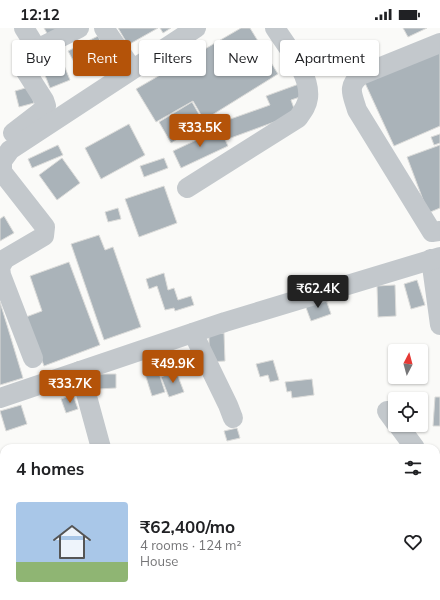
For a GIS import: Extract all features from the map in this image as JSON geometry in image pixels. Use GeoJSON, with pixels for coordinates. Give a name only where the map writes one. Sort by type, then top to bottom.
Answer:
{"type":"FeatureCollection","features":[{"type":"Feature","properties":{"kind":"street"},"geometry":{"type":"LineString","coordinates":[[24,28],[31,40]]}},
{"type":"Feature","properties":{"kind":"street"},"geometry":{"type":"LineString","coordinates":[[55,40],[79,28]]}},
{"type":"Feature","properties":{"kind":"street"},"geometry":{"type":"LineString","coordinates":[[104,28],[132,69]]}},
{"type":"Feature","properties":{"kind":"street"},"geometry":{"type":"LineString","coordinates":[[1,153],[10,150],[196,28]]}},
{"type":"Feature","properties":{"kind":"street"},"geometry":{"type":"LineString","coordinates":[[187,188],[298,118],[305,109],[308,98],[307,82],[299,66],[275,28]]}},
{"type":"Feature","properties":{"kind":"street"},"geometry":{"type":"LineString","coordinates":[[440,43],[361,75],[355,80],[351,90],[357,110],[432,232],[440,231]]}},
{"type":"Feature","properties":{"kind":"street"},"geometry":{"type":"LineString","coordinates":[[30,76],[46,106],[1,153],[2,172],[45,227],[44,236],[5,259],[0,267],[1,275],[32,358]]}},
{"type":"Feature","properties":{"kind":"street"},"geometry":{"type":"LineString","coordinates":[[0,398],[193,333],[436,258],[440,325]]}},
{"type":"Feature","properties":{"kind":"street"},"geometry":{"type":"LineString","coordinates":[[193,333],[233,418]]}},
{"type":"Feature","properties":{"kind":"street"},"geometry":{"type":"LineString","coordinates":[[80,371],[100,444]]}},
{"type":"Feature","properties":{"kind":"street"},"geometry":{"type":"LineString","coordinates":[[403,432],[412,444]]}},
{"type":"Feature","properties":{"kind":"building"},"geometry":{"type":"Polygon","coordinates":[[[44,28],[59,28],[48,35],[44,28]]]}},
{"type":"Feature","properties":{"kind":"building"},"geometry":{"type":"Polygon","coordinates":[[[118,28],[158,28],[131,43],[131,40],[125,40],[118,28]]]}},
{"type":"Feature","properties":{"kind":"building"},"geometry":{"type":"Polygon","coordinates":[[[160,28],[171,28],[163,33],[160,28]]]}},
{"type":"Feature","properties":{"kind":"building"},"geometry":{"type":"Polygon","coordinates":[[[241,28],[250,28],[257,40],[220,40],[241,28]]]}},
{"type":"Feature","properties":{"kind":"building"},"geometry":{"type":"Polygon","coordinates":[[[403,28],[427,28],[408,37],[403,28]]]}},
{"type":"Feature","properties":{"kind":"building"},"geometry":{"type":"Polygon","coordinates":[[[98,36],[100,40],[90,40],[98,36]]]}},
{"type":"Feature","properties":{"kind":"building"},"geometry":{"type":"Polygon","coordinates":[[[214,44],[214,76],[272,76],[272,64],[278,74],[204,120],[193,101],[156,122],[136,89],[158,76],[206,76],[206,48],[214,44]]]}},
{"type":"Feature","properties":{"kind":"building"},"geometry":{"type":"Polygon","coordinates":[[[73,48],[73,60],[68,51],[73,48]]]}},
{"type":"Feature","properties":{"kind":"building"},"geometry":{"type":"Polygon","coordinates":[[[440,50],[440,126],[394,146],[365,83],[440,50]]]}},
{"type":"Feature","properties":{"kind":"building"},"geometry":{"type":"Polygon","coordinates":[[[65,68],[70,80],[50,88],[45,76],[65,76],[65,68]]]}},
{"type":"Feature","properties":{"kind":"building"},"geometry":{"type":"Polygon","coordinates":[[[299,84],[303,96],[291,100],[296,114],[228,139],[222,122],[270,105],[266,96],[299,84]]]}},
{"type":"Feature","properties":{"kind":"building"},"geometry":{"type":"Polygon","coordinates":[[[29,87],[34,103],[19,107],[15,91],[29,87]]]}},
{"type":"Feature","properties":{"kind":"building"},"geometry":{"type":"Polygon","coordinates":[[[192,102],[204,123],[171,143],[159,122],[192,102]]]}},
{"type":"Feature","properties":{"kind":"building"},"geometry":{"type":"Polygon","coordinates":[[[129,124],[145,155],[101,179],[85,148],[129,124]]]}},
{"type":"Feature","properties":{"kind":"building"},"geometry":{"type":"Polygon","coordinates":[[[220,129],[228,146],[181,168],[173,151],[220,129]]]}},
{"type":"Feature","properties":{"kind":"building"},"geometry":{"type":"Polygon","coordinates":[[[440,134],[440,143],[434,145],[431,137],[440,134]]]}},
{"type":"Feature","properties":{"kind":"building"},"geometry":{"type":"Polygon","coordinates":[[[58,145],[63,155],[32,168],[28,159],[58,145]]]}},
{"type":"Feature","properties":{"kind":"building"},"geometry":{"type":"Polygon","coordinates":[[[440,145],[440,208],[428,213],[407,157],[440,145]]]}},
{"type":"Feature","properties":{"kind":"building"},"geometry":{"type":"Polygon","coordinates":[[[62,158],[80,183],[57,200],[39,175],[62,158]]]}},
{"type":"Feature","properties":{"kind":"building"},"geometry":{"type":"Polygon","coordinates":[[[164,158],[168,168],[144,177],[140,166],[164,158]]]}},
{"type":"Feature","properties":{"kind":"building"},"geometry":{"type":"Polygon","coordinates":[[[164,186],[177,223],[139,237],[125,199],[164,186]]]}},
{"type":"Feature","properties":{"kind":"building"},"geometry":{"type":"Polygon","coordinates":[[[118,208],[121,219],[108,222],[105,212],[118,208]]]}},
{"type":"Feature","properties":{"kind":"building"},"geometry":{"type":"Polygon","coordinates":[[[4,216],[14,233],[0,241],[0,219],[4,216]]]}},
{"type":"Feature","properties":{"kind":"building"},"geometry":{"type":"Polygon","coordinates":[[[99,235],[105,250],[113,247],[141,327],[104,340],[71,244],[99,235]]]}},
{"type":"Feature","properties":{"kind":"building"},"geometry":{"type":"Polygon","coordinates":[[[69,262],[100,345],[44,366],[26,317],[42,311],[30,276],[69,262]]]}},
{"type":"Feature","properties":{"kind":"building"},"geometry":{"type":"Polygon","coordinates":[[[164,273],[168,290],[174,288],[178,300],[191,296],[194,305],[175,311],[174,308],[165,310],[157,286],[149,289],[146,279],[164,273]]]}},
{"type":"Feature","properties":{"kind":"building"},"geometry":{"type":"Polygon","coordinates":[[[417,280],[425,305],[411,309],[404,284],[417,280]]]}},
{"type":"Feature","properties":{"kind":"building"},"geometry":{"type":"Polygon","coordinates":[[[395,285],[396,316],[378,317],[377,286],[395,285]]]}},
{"type":"Feature","properties":{"kind":"building"},"geometry":{"type":"Polygon","coordinates":[[[325,297],[331,314],[311,321],[305,305],[325,297]]]}},
{"type":"Feature","properties":{"kind":"building"},"geometry":{"type":"Polygon","coordinates":[[[0,302],[23,378],[0,385],[0,302]]]}},
{"type":"Feature","properties":{"kind":"building"},"geometry":{"type":"Polygon","coordinates":[[[224,333],[225,361],[209,362],[209,334],[224,333]]]}},
{"type":"Feature","properties":{"kind":"building"},"geometry":{"type":"Polygon","coordinates":[[[273,360],[279,380],[270,382],[268,375],[260,377],[256,364],[273,360]]]}},
{"type":"Feature","properties":{"kind":"building"},"geometry":{"type":"Polygon","coordinates":[[[158,370],[165,392],[152,396],[145,374],[158,370]]]}},
{"type":"Feature","properties":{"kind":"building"},"geometry":{"type":"Polygon","coordinates":[[[176,371],[184,392],[169,397],[161,377],[176,371]]]}},
{"type":"Feature","properties":{"kind":"building"},"geometry":{"type":"Polygon","coordinates":[[[97,374],[116,374],[116,388],[98,389],[97,374]]]}},
{"type":"Feature","properties":{"kind":"building"},"geometry":{"type":"Polygon","coordinates":[[[312,379],[314,395],[292,398],[291,391],[287,392],[285,382],[312,379]]]}},
{"type":"Feature","properties":{"kind":"building"},"geometry":{"type":"Polygon","coordinates":[[[73,395],[78,409],[66,413],[61,399],[73,395]]]}},
{"type":"Feature","properties":{"kind":"building"},"geometry":{"type":"Polygon","coordinates":[[[435,397],[440,397],[440,426],[433,426],[435,397]]]}},
{"type":"Feature","properties":{"kind":"building"},"geometry":{"type":"Polygon","coordinates":[[[21,405],[27,424],[6,431],[0,411],[21,405]]]}},
{"type":"Feature","properties":{"kind":"building"},"geometry":{"type":"Polygon","coordinates":[[[237,428],[240,438],[227,441],[224,431],[237,428]]]}}]}
